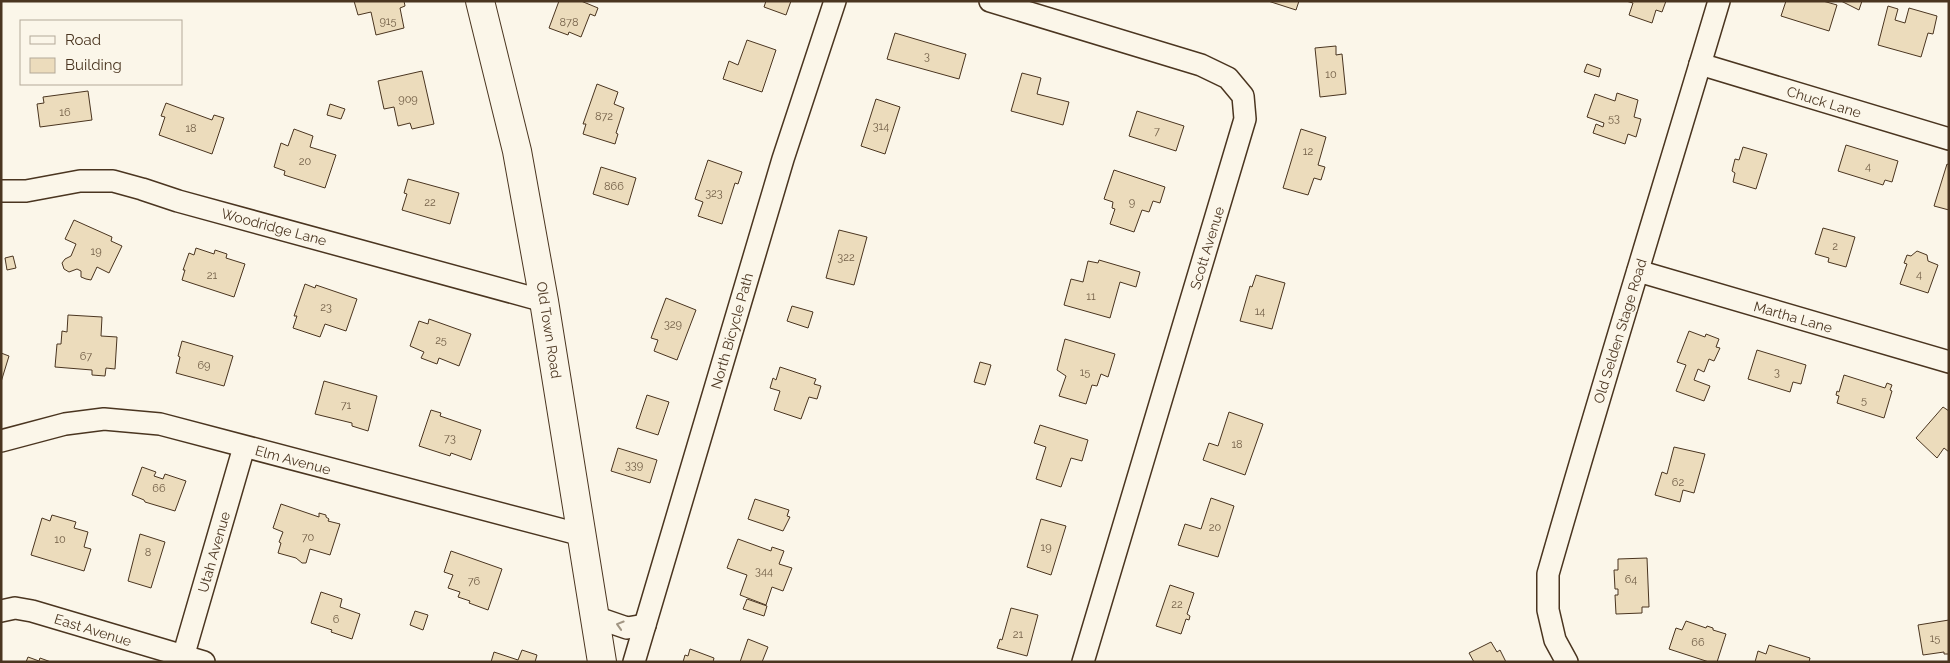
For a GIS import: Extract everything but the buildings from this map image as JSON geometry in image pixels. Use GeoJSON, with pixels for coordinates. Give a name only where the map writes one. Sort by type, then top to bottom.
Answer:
{"type":"FeatureCollection","features":[{"type":"Feature","properties":{"kind":"main road","name":"Old Town Road"},"geometry":{"type":"LineString","coordinates":[[480,1],[517,151],[544,301],[602,662]]}},
{"type":"Feature","properties":{"kind":"street","name":"North Bicycle Path"},"geometry":{"type":"LineString","coordinates":[[634,662],[783,159],[835,1]]}},
{"type":"Feature","properties":{"kind":"street","name":"Scott Avenue"},"geometry":{"type":"LineString","coordinates":[[990,1],[1201,65],[1228,78],[1243,96],[1245,119],[1083,662]]}},
{"type":"Feature","properties":{"kind":"street","name":"Old Selden Stage Road"},"geometry":{"type":"LineString","coordinates":[[1567,662],[1556,640],[1548,610],[1548,574],[1614,344],[1638,271],[1719,1]]}},
{"type":"Feature","properties":{"kind":"street","name":"Chuck Lane"},"geometry":{"type":"LineString","coordinates":[[1700,64],[1949,139]]}},
{"type":"Feature","properties":{"kind":"street","name":"Woodridge Lane"},"geometry":{"type":"LineString","coordinates":[[1,191],[26,190],[80,180],[113,181],[544,301]]}},
{"type":"Feature","properties":{"kind":"street","name":"Martha Lane"},"geometry":{"type":"LineString","coordinates":[[1638,271],[1949,362]]}},
{"type":"Feature","properties":{"kind":"street","name":"Elm Avenue"},"geometry":{"type":"LineString","coordinates":[[1,441],[65,424],[104,419],[160,424],[244,448],[582,535]]}},
{"type":"Feature","properties":{"kind":"street","name":"Utah Avenue"},"geometry":{"type":"LineString","coordinates":[[183,657],[244,448]]}},
{"type":"Feature","properties":{"kind":"street","name":"East Avenue"},"geometry":{"type":"LineString","coordinates":[[1,611],[15,608],[32,611],[204,662]]}},
{"type":"Feature","properties":{"kind":"street"},"geometry":{"type":"LineString","coordinates":[[595,617],[627,628],[645,625]]}}]}
